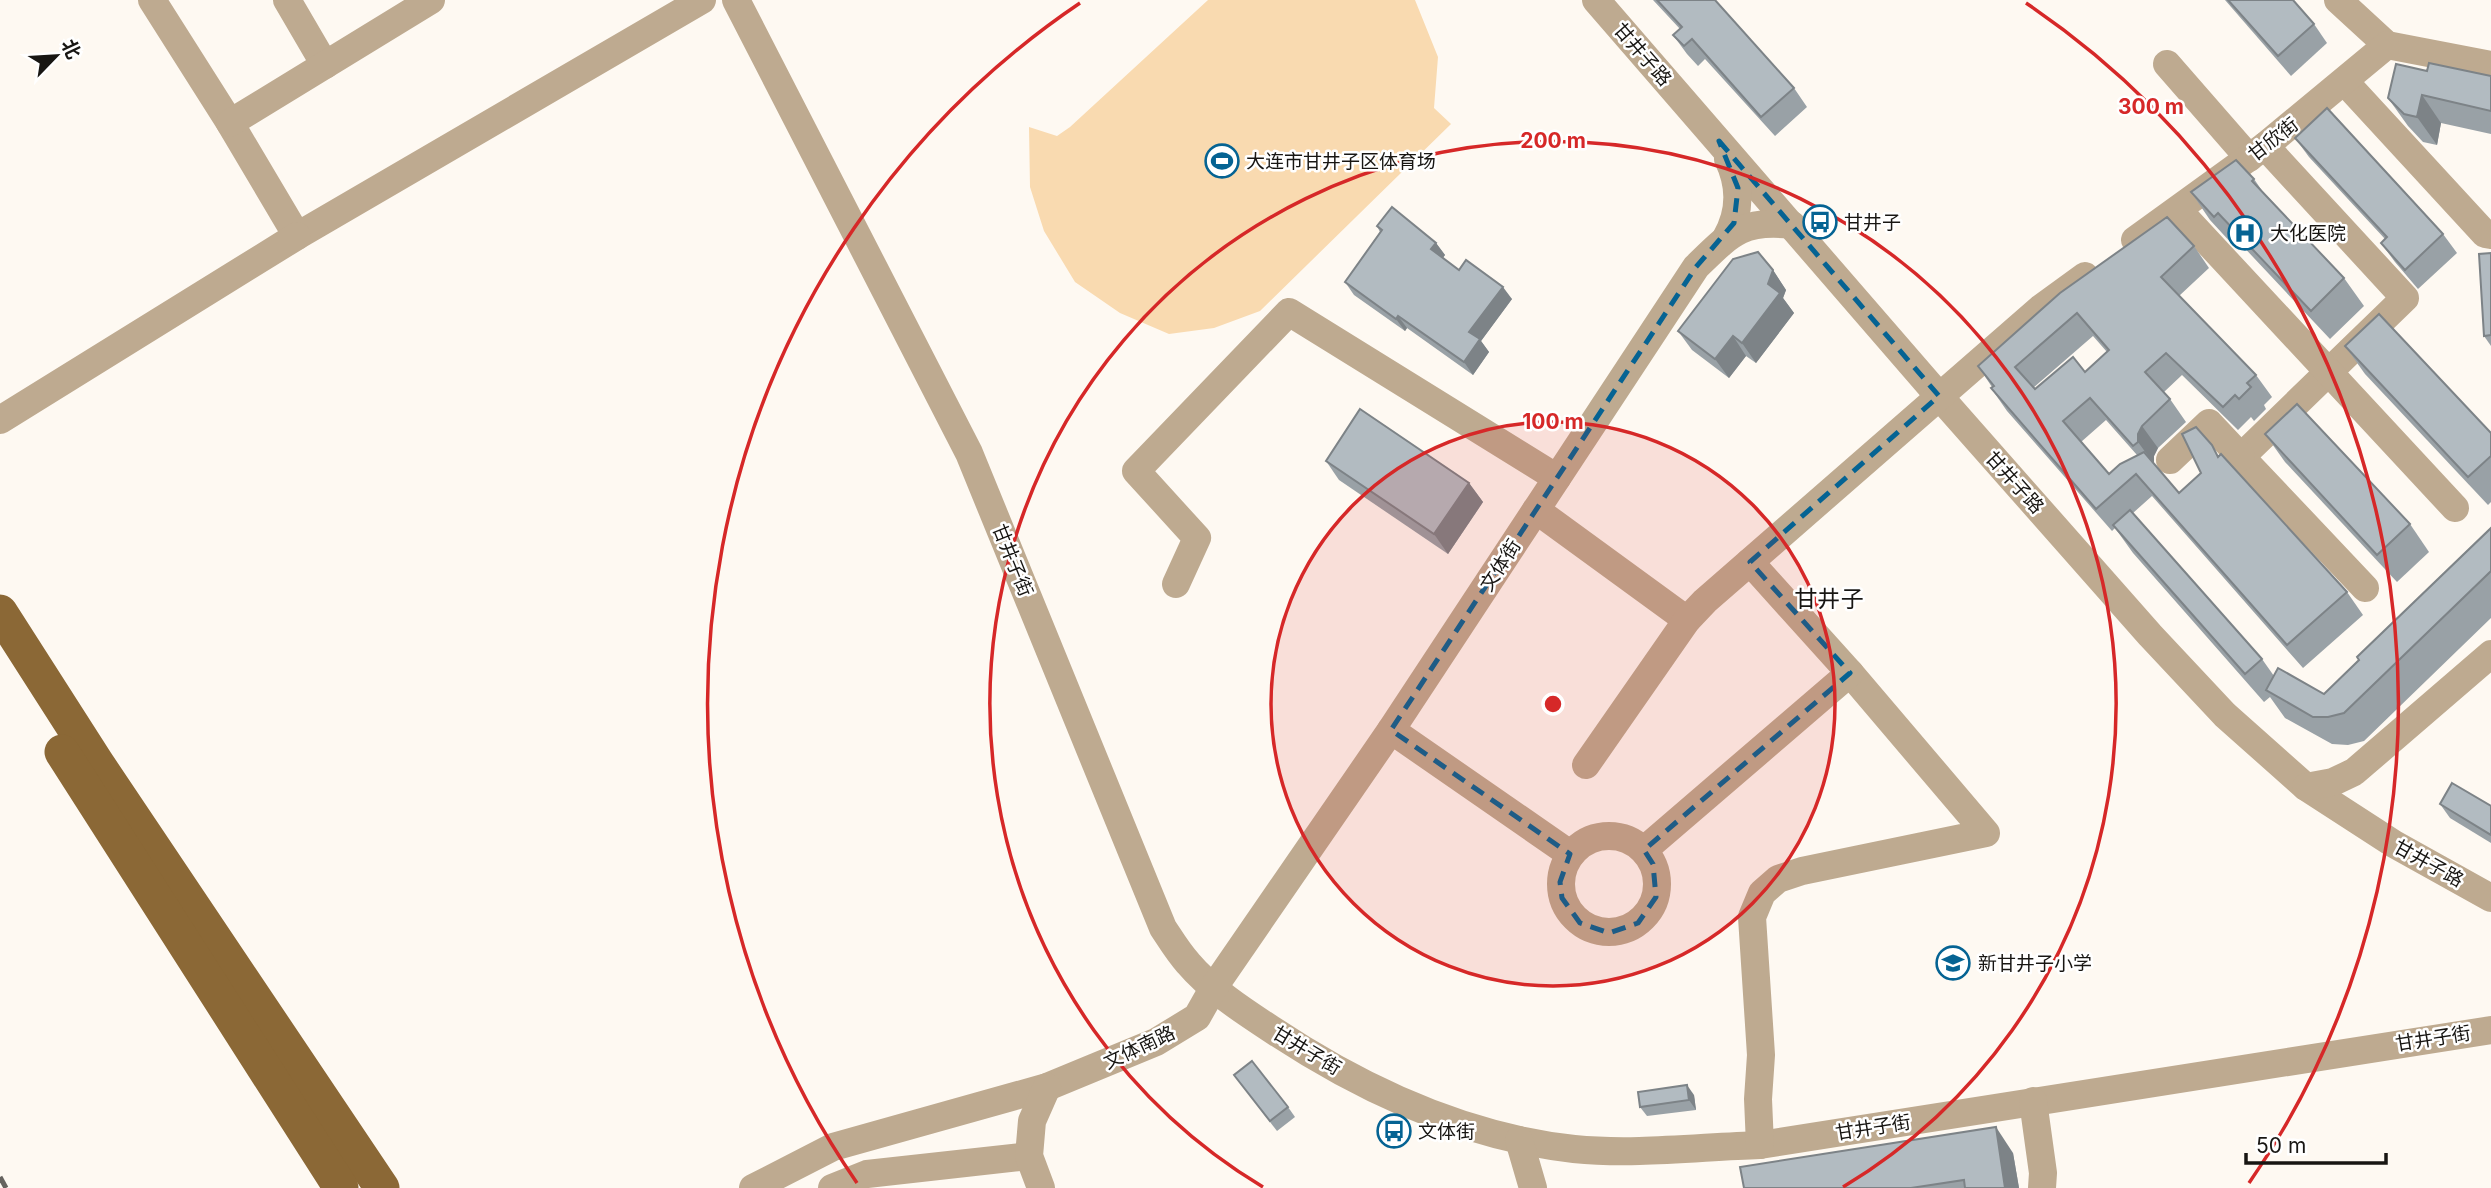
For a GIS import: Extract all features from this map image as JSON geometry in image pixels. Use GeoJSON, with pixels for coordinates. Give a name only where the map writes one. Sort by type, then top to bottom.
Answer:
{"type":"FeatureCollection","features":[{"type":"Feature","properties":{"kind":"main road"},"geometry":{"type":"LineString","coordinates":[[0,612],[96,762],[383,1188]]}},
{"type":"Feature","properties":{"kind":"main road"},"geometry":{"type":"LineString","coordinates":[[0,654],[341,1188]]}},
{"type":"Feature","properties":{"kind":"street"},"geometry":{"type":"LineString","coordinates":[[152,0],[297,236]]}},
{"type":"Feature","properties":{"kind":"street"},"geometry":{"type":"LineString","coordinates":[[287,0],[325,65]]}},
{"type":"Feature","properties":{"kind":"street"},"geometry":{"type":"LineString","coordinates":[[230,123],[430,0]]}},
{"type":"Feature","properties":{"kind":"street"},"geometry":{"type":"LineString","coordinates":[[0,420],[297,236],[702,0]]}},
{"type":"Feature","properties":{"kind":"street","name":"甘井子街"},"geometry":{"type":"LineString","coordinates":[[736,0],[970,453],[1163,928],[1188,963],[1214,987],[1248,1014],[1317,1060],[1388,1096],[1519,1140],[1575,1149],[1607,1150],[1759,1145],[2491,1030]]}},
{"type":"Feature","properties":{"kind":"street","name":"甘井子路"},"geometry":{"type":"LineString","coordinates":[[1596,0],[1938,396],[2150,635],[2225,715],[2306,787],[2394,844],[2487,898]]}},
{"type":"Feature","properties":{"kind":"street"},"geometry":{"type":"LineString","coordinates":[[2338,0],[2387,45],[2491,65]]}},
{"type":"Feature","properties":{"kind":"street","name":"甘欣街"},"geometry":{"type":"LineString","coordinates":[[1586,765],[1687,620],[1751,562],[2041,308],[2257,152],[2387,45]]}},
{"type":"Feature","properties":{"kind":"street"},"geometry":{"type":"LineString","coordinates":[[2167,64],[2405,298],[2241,457]]}},
{"type":"Feature","properties":{"kind":"street"},"geometry":{"type":"LineString","coordinates":[[2345,82],[2485,234],[2491,235]]}},
{"type":"Feature","properties":{"kind":"street"},"geometry":{"type":"LineString","coordinates":[[1719,141],[1734,172],[1738,188],[1734,223],[1726,238]]}},
{"type":"Feature","properties":{"kind":"street"},"geometry":{"type":"LineString","coordinates":[[2178,210],[2455,508]]}},
{"type":"Feature","properties":{"kind":"street","name":"文体街"},"geometry":{"type":"LineString","coordinates":[[1214,987],[1391,730],[1696,267],[1726,238],[1745,227],[1769,222],[1791,225]]}},
{"type":"Feature","properties":{"kind":"street"},"geometry":{"type":"LineString","coordinates":[[1176,584],[1197,538],[1136,471],[1289,312],[1557,478]]}},
{"type":"Feature","properties":{"kind":"street"},"geometry":{"type":"LineString","coordinates":[[2170,460],[2209,424],[2365,588]]}},
{"type":"Feature","properties":{"kind":"street"},"geometry":{"type":"LineString","coordinates":[[1536,510],[1687,620]]}},
{"type":"Feature","properties":{"kind":"street"},"geometry":{"type":"LineString","coordinates":[[1751,562],[1986,833],[1802,871],[1777,878],[1762,893],[1752,917],[1761,1055],[1759,1145]]}},
{"type":"Feature","properties":{"kind":"street"},"geometry":{"type":"LineString","coordinates":[[2306,787],[2333,782],[2354,772],[2491,654]]}},
{"type":"Feature","properties":{"kind":"street"},"geometry":{"type":"LineString","coordinates":[[1644,850],[1850,673]]}},
{"type":"Feature","properties":{"kind":"street"},"geometry":{"type":"LineString","coordinates":[[1391,730],[1570,854]]}},
{"type":"Feature","properties":{"kind":"street"},"geometry":{"type":"LineString","coordinates":[[1614,835],[1630,840],[1644,850],[1653,864],[1657,880],[1656,897],[1638,923],[1609,933],[1593,930],[1580,923],[1569,912],[1562,898],[1562,867],[1582,842],[1598,836],[1614,835]]}},
{"type":"Feature","properties":{"kind":"street","name":"文体南路"},"geometry":{"type":"LineString","coordinates":[[753,1188],[832,1147],[1047,1087],[1156,1042],[1197,1017],[1214,987]]}},
{"type":"Feature","properties":{"kind":"street"},"geometry":{"type":"LineString","coordinates":[[2445,1036],[2481,1025],[2491,1018]]}},
{"type":"Feature","properties":{"kind":"street"},"geometry":{"type":"LineString","coordinates":[[1041,1188],[1029,1156],[1032,1121],[1047,1087]]}},
{"type":"Feature","properties":{"kind":"street"},"geometry":{"type":"LineString","coordinates":[[2032,1101],[2043,1173],[2042,1188]]}},
{"type":"Feature","properties":{"kind":"street"},"geometry":{"type":"LineString","coordinates":[[1519,1140],[1533,1188]]}},
{"type":"Feature","properties":{"kind":"street"},"geometry":{"type":"LineString","coordinates":[[832,1188],[867,1174],[1029,1156]]}},
{"type":"Feature","properties":{"kind":"highlighted area"},"geometry":{"type":"Polygon","coordinates":[[[1719,141],[1939,396],[1750,562],[1850,673],[1644,850],[1653,864],[1656,897],[1638,923],[1609,933],[1580,923],[1562,898],[1560,882],[1570,854],[1391,730],[1696,267],[1734,223],[1738,188],[1719,141]]]}},
{"type":"Feature","properties":{"kind":"shaded area","name":"大连市甘井子区体育场"},"geometry":{"type":"Polygon","coordinates":[[[1208,0],[1415,0],[1438,57],[1434,108],[1451,124],[1260,311],[1214,328],[1169,334],[1120,313],[1075,282],[1044,231],[1030,187],[1029,127],[1057,136],[1070,127],[1208,0]]]}},
{"type":"Feature","properties":{"kind":"building"},"geometry":{"type":"Polygon","coordinates":[[[1657,0],[1715,0],[1794,88],[1761,117],[1692,39],[1684,46],[1673,35],[1682,27],[1657,0]]]}},
{"type":"Feature","properties":{"kind":"building"},"geometry":{"type":"Polygon","coordinates":[[[2228,0],[2293,0],[2314,24],[2278,56],[2228,0]]]}},
{"type":"Feature","properties":{"kind":"building"},"geometry":{"type":"Polygon","coordinates":[[[2429,63],[2491,76],[2491,111],[2422,95],[2417,117],[2404,114],[2388,98],[2396,64],[2427,71],[2429,63]]]}},
{"type":"Feature","properties":{"kind":"building"},"geometry":{"type":"Polygon","coordinates":[[[2327,108],[2443,234],[2405,270],[2381,243],[2387,237],[2295,138],[2327,108]]]}},
{"type":"Feature","properties":{"kind":"building"},"geometry":{"type":"Polygon","coordinates":[[[2236,160],[2254,179],[2252,181],[2344,278],[2311,311],[2218,213],[2214,217],[2191,192],[2236,160]]]}},
{"type":"Feature","properties":{"kind":"building"},"geometry":{"type":"Polygon","coordinates":[[[1392,207],[1436,243],[1431,249],[1459,270],[1466,260],[1503,287],[1469,332],[1480,339],[1464,362],[1398,316],[1396,319],[1345,282],[1382,230],[1377,226],[1392,207]]]}},
{"type":"Feature","properties":{"kind":"building"},"geometry":{"type":"Polygon","coordinates":[[[2167,217],[2194,246],[2161,277],[2256,375],[2247,383],[2251,387],[2239,399],[2235,395],[2223,407],[2166,353],[2145,372],[2170,399],[2142,426],[2138,442],[2133,446],[2090,398],[2063,421],[2109,474],[2120,464],[2144,452],[2179,493],[2201,473],[2182,434],[2196,427],[2212,445],[2218,457],[2221,454],[2347,592],[2287,645],[2136,474],[2096,509],[1991,388],[1994,386],[1978,366],[2060,293],[2167,217]],[[2077,313],[2015,367],[2035,389],[2073,357],[2085,372],[2109,350],[2077,313]]]}},
{"type":"Feature","properties":{"kind":"building"},"geometry":{"type":"Polygon","coordinates":[[[1758,252],[1773,270],[1768,284],[1780,293],[1742,343],[1733,336],[1715,359],[1678,331],[1733,259],[1758,252]]]}},
{"type":"Feature","properties":{"kind":"building"},"geometry":{"type":"Polygon","coordinates":[[[2491,253],[2491,335],[2484,336],[2479,254],[2491,253]]]}},
{"type":"Feature","properties":{"kind":"building"},"geometry":{"type":"Polygon","coordinates":[[[2379,314],[2491,433],[2491,456],[2468,477],[2345,346],[2379,314]]]}},
{"type":"Feature","properties":{"kind":"building"},"geometry":{"type":"Polygon","coordinates":[[[2297,404],[2410,524],[2377,555],[2265,434],[2297,404]]]}},
{"type":"Feature","properties":{"kind":"building"},"geometry":{"type":"Polygon","coordinates":[[[1360,409],[1469,483],[1434,534],[1326,461],[1360,409]]]}},
{"type":"Feature","properties":{"kind":"building"},"geometry":{"type":"Polygon","coordinates":[[[2130,510],[2262,659],[2245,674],[2113,525],[2130,510]]]}},
{"type":"Feature","properties":{"kind":"building"},"geometry":{"type":"Polygon","coordinates":[[[2491,528],[2491,571],[2344,713],[2313,717],[2266,690],[2278,668],[2324,694],[2359,660],[2357,657],[2491,528]]]}},
{"type":"Feature","properties":{"kind":"building"},"geometry":{"type":"Polygon","coordinates":[[[2452,783],[2491,806],[2491,835],[2440,804],[2452,783]]]}},
{"type":"Feature","properties":{"kind":"building"},"geometry":{"type":"Polygon","coordinates":[[[1252,1061],[1288,1107],[1270,1121],[1234,1075],[1252,1061]]]}},
{"type":"Feature","properties":{"kind":"building"},"geometry":{"type":"Polygon","coordinates":[[[1687,1085],[1689,1100],[1640,1107],[1638,1092],[1687,1085]]]}},
{"type":"Feature","properties":{"kind":"building"},"geometry":{"type":"Polygon","coordinates":[[[1996,1127],[2005,1188],[1965,1188],[1964,1180],[1911,1188],[1744,1188],[1740,1167],[1996,1127]]]}},
{"type":"Feature","properties":{"kind":"railway"},"geometry":{"type":"LineString","coordinates":[[0,1177],[6,1188]]}},
{"type":"Feature","properties":{"kind":"place","name":"大连市甘井子区体育场"},"geometry":{"type":"Point","coordinates":[1222,161]}},
{"type":"Feature","properties":{"kind":"place","name":"甘井子"},"geometry":{"type":"Point","coordinates":[1820,222]}},
{"type":"Feature","properties":{"kind":"place","name":"大化医院"},"geometry":{"type":"Point","coordinates":[2245,233]}},
{"type":"Feature","properties":{"kind":"place","name":"新甘井子小学"},"geometry":{"type":"Point","coordinates":[1953,963]}},
{"type":"Feature","properties":{"kind":"place","name":"文体街"},"geometry":{"type":"Point","coordinates":[1394,1131]}},
{"type":"Feature","properties":{"kind":"district","name":"甘井子"},"geometry":{"type":"Point","coordinates":[1829,599]}}]}
